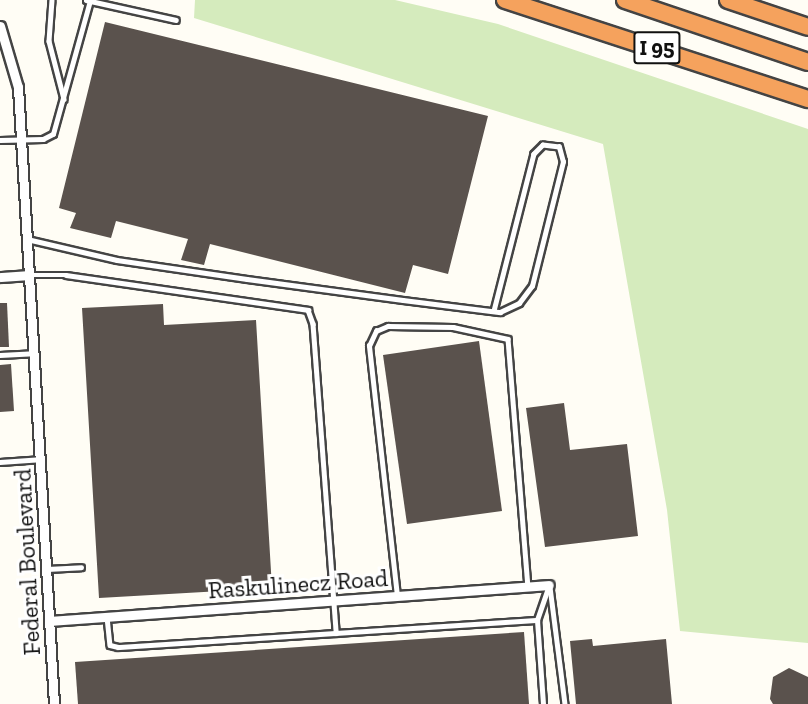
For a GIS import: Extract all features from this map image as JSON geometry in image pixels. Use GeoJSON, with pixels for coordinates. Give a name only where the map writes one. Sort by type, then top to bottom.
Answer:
{"type":"FeatureCollection","features":[{"type":"Feature","properties":{"kind":"highway","name":"I 95"},"geometry":{"type":"LineString","coordinates":[[505,0],[808,99]]}},
{"type":"Feature","properties":{"kind":"highway","name":"I 95"},"geometry":{"type":"LineString","coordinates":[[625,0],[808,62]]}},
{"type":"Feature","properties":{"kind":"highway"},"geometry":{"type":"LineString","coordinates":[[728,0],[808,27]]}},
{"type":"Feature","properties":{"kind":"street","name":"Federal Boulevard"},"geometry":{"type":"LineString","coordinates":[[0,26],[15,67],[21,140],[54,704]]}},
{"type":"Feature","properties":{"kind":"street"},"geometry":{"type":"LineString","coordinates":[[0,277],[29,275]]}},
{"type":"Feature","properties":{"kind":"street","name":"Raskulinecz Road"},"geometry":{"type":"LineString","coordinates":[[50,621],[549,585]]}},
{"type":"Feature","properties":{"kind":"lane"},"geometry":{"type":"LineString","coordinates":[[52,0],[49,41],[64,101]]}},
{"type":"Feature","properties":{"kind":"lane"},"geometry":{"type":"LineString","coordinates":[[0,140],[21,140],[53,134],[64,101],[88,0],[176,20]]}},
{"type":"Feature","properties":{"kind":"lane"},"geometry":{"type":"LineString","coordinates":[[27,239],[129,261],[494,311],[519,303],[532,286],[563,162],[562,151],[554,145],[543,145],[534,154],[494,311]]}},
{"type":"Feature","properties":{"kind":"lane"},"geometry":{"type":"LineString","coordinates":[[29,275],[66,274],[308,310],[313,324],[336,633]]}},
{"type":"Feature","properties":{"kind":"lane"},"geometry":{"type":"LineString","coordinates":[[397,596],[369,346],[376,331],[388,326],[453,327],[508,339],[528,586]]}},
{"type":"Feature","properties":{"kind":"lane"},"geometry":{"type":"LineString","coordinates":[[0,355],[34,353]]}},
{"type":"Feature","properties":{"kind":"lane"},"geometry":{"type":"LineString","coordinates":[[0,462],[40,459]]}},
{"type":"Feature","properties":{"kind":"lane"},"geometry":{"type":"LineString","coordinates":[[46,569],[81,567]]}},
{"type":"Feature","properties":{"kind":"lane"},"geometry":{"type":"LineString","coordinates":[[543,704],[537,620],[549,585]]}},
{"type":"Feature","properties":{"kind":"lane"},"geometry":{"type":"LineString","coordinates":[[549,585],[565,704]]}},
{"type":"Feature","properties":{"kind":"lane"},"geometry":{"type":"LineString","coordinates":[[107,617],[111,645],[118,647],[537,620]]}},
{"type":"Feature","properties":{"kind":"green space"},"geometry":{"type":"Polygon","coordinates":[[[195,0],[395,0],[498,24],[808,129],[808,643],[680,631],[667,510],[603,144],[194,18],[195,0]]]}},
{"type":"Feature","properties":{"kind":"building"},"geometry":{"type":"Polygon","coordinates":[[[105,22],[488,116],[448,274],[413,265],[405,293],[210,244],[204,265],[181,260],[188,239],[116,221],[111,238],[70,228],[76,213],[59,208],[105,22]]]}},
{"type":"Feature","properties":{"kind":"building"},"geometry":{"type":"Polygon","coordinates":[[[0,303],[7,303],[9,347],[0,347],[0,303]]]}},
{"type":"Feature","properties":{"kind":"building"},"geometry":{"type":"Polygon","coordinates":[[[163,304],[164,325],[256,320],[272,588],[99,598],[82,308],[163,304]]]}},
{"type":"Feature","properties":{"kind":"building"},"geometry":{"type":"Polygon","coordinates":[[[479,341],[502,511],[407,524],[383,355],[479,341]]]}},
{"type":"Feature","properties":{"kind":"building"},"geometry":{"type":"Polygon","coordinates":[[[11,364],[14,411],[0,412],[0,365],[11,364]]]}},
{"type":"Feature","properties":{"kind":"building"},"geometry":{"type":"Polygon","coordinates":[[[564,403],[570,450],[627,444],[638,536],[545,547],[526,408],[564,403]]]}},
{"type":"Feature","properties":{"kind":"building"},"geometry":{"type":"Polygon","coordinates":[[[524,632],[529,704],[78,704],[75,662],[524,632]]]}},
{"type":"Feature","properties":{"kind":"building"},"geometry":{"type":"Polygon","coordinates":[[[592,639],[593,646],[666,639],[672,704],[576,704],[570,641],[592,639]]]}},
{"type":"Feature","properties":{"kind":"building"},"geometry":{"type":"Polygon","coordinates":[[[789,668],[808,677],[808,704],[773,704],[770,699],[773,677],[789,668]]]}}]}
